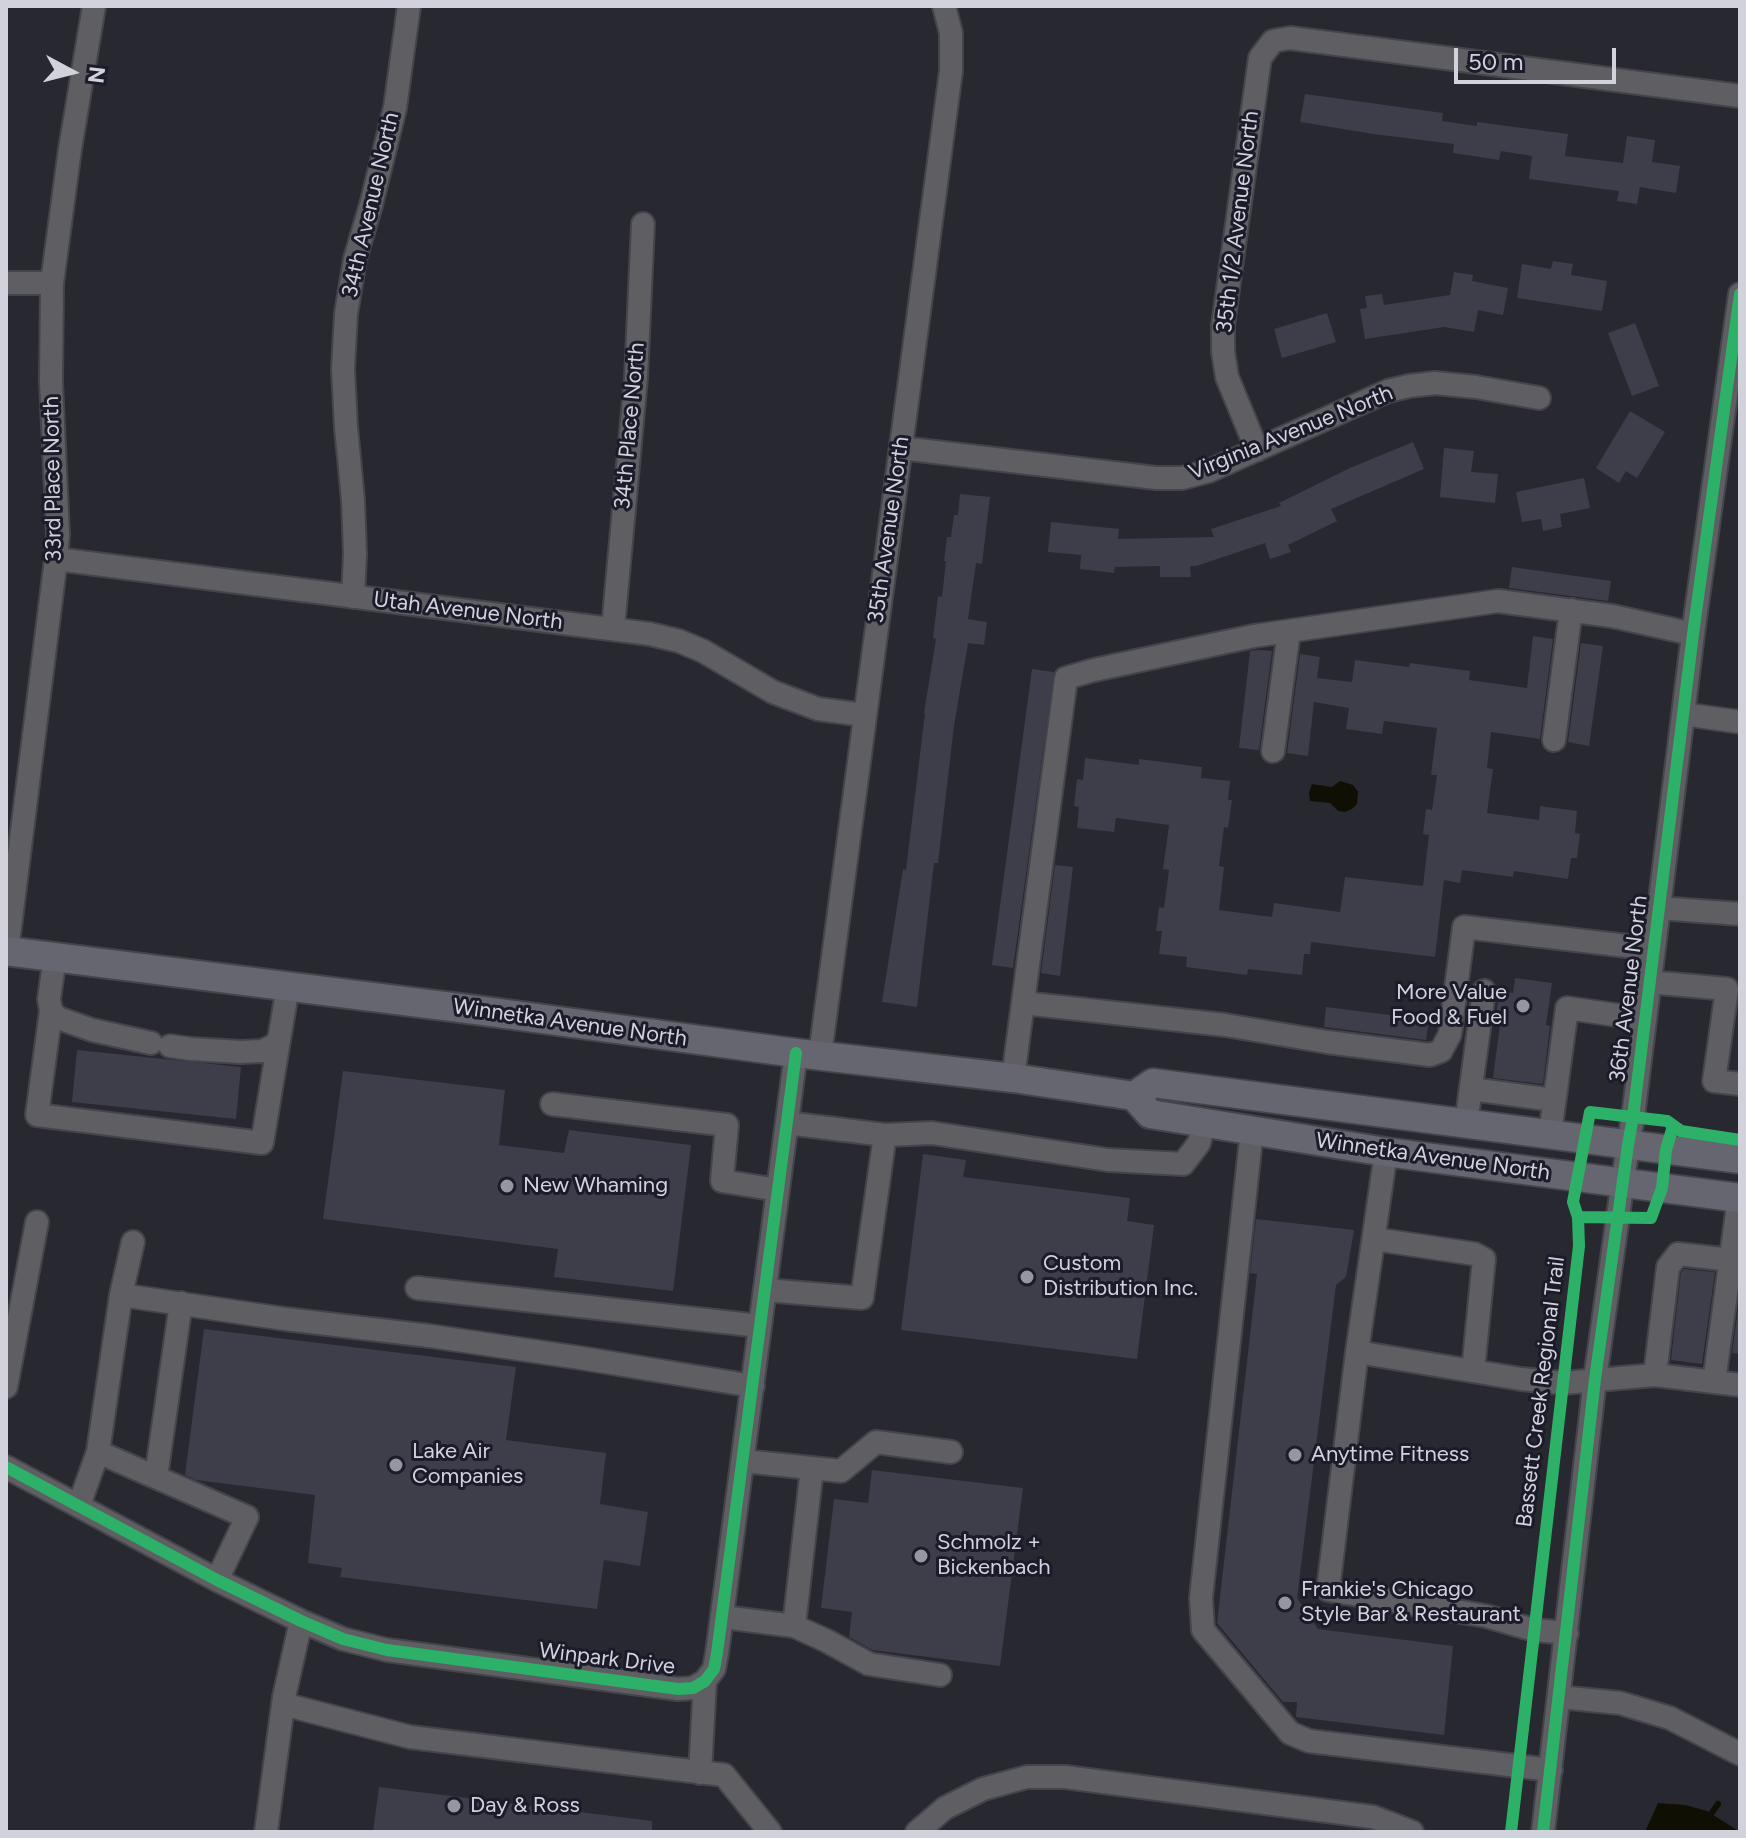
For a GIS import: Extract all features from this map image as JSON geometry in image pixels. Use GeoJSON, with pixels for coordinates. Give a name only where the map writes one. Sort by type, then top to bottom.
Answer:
{"type":"FeatureCollection","features":[{"type":"Feature","properties":{"kind":"main road","name":"Winnetka Avenue North"},"geometry":{"type":"LineString","coordinates":[[7,951],[1013,1078],[1134,1096],[1150,1114],[1204,1123],[1386,1152],[1740,1198]]}},
{"type":"Feature","properties":{"kind":"main road","name":"Winnetka Avenue North"},"geometry":{"type":"LineString","coordinates":[[1134,1096],[1153,1083],[1740,1159]]}},
{"type":"Feature","properties":{"kind":"street","name":"33rd Place North"},"geometry":{"type":"LineString","coordinates":[[7,951],[58,535],[51,382],[52,283],[94,6]]}},
{"type":"Feature","properties":{"kind":"street","name":"34th Avenue North"},"geometry":{"type":"LineString","coordinates":[[353,597],[353,500],[343,369],[346,314],[355,259],[395,108],[409,6]]}},
{"type":"Feature","properties":{"kind":"street","name":"35th Avenue North"},"geometry":{"type":"LineString","coordinates":[[808,1054],[864,715],[951,71],[951,33],[944,6]]}},
{"type":"Feature","properties":{"kind":"street","name":"35th 1/2 Avenue North"},"geometry":{"type":"LineString","coordinates":[[1257,450],[1227,377],[1223,325],[1260,58],[1273,41],[1290,38],[1740,96]]}},
{"type":"Feature","properties":{"kind":"street","name":"34th Place North"},"geometry":{"type":"LineString","coordinates":[[613,628],[636,378],[643,224]]}},
{"type":"Feature","properties":{"kind":"street"},"geometry":{"type":"LineString","coordinates":[[6,283],[52,283]]}},
{"type":"Feature","properties":{"kind":"street","name":"36th Avenue North"},"geometry":{"type":"LineString","coordinates":[[1543,1832],[1595,1379],[1633,1117],[1693,634],[1735,370],[1740,294]]}},
{"type":"Feature","properties":{"kind":"street","name":"Virginia Avenue North"},"geometry":{"type":"LineString","coordinates":[[901,448],[1156,478],[1182,478],[1209,471],[1388,391],[1409,386],[1435,383],[1539,398]]}},
{"type":"Feature","properties":{"kind":"street","name":"Utah Avenue North"},"geometry":{"type":"LineString","coordinates":[[56,559],[650,634],[703,651],[773,692],[818,709],[864,715]]}},
{"type":"Feature","properties":{"kind":"street"},"geometry":{"type":"LineString","coordinates":[[1013,1078],[1066,678],[1289,631],[1498,601],[1612,616],[1693,634]]}},
{"type":"Feature","properties":{"kind":"street"},"geometry":{"type":"LineString","coordinates":[[1554,740],[1571,610]]}},
{"type":"Feature","properties":{"kind":"street"},"geometry":{"type":"LineString","coordinates":[[1273,751],[1289,631]]}},
{"type":"Feature","properties":{"kind":"street"},"geometry":{"type":"LineString","coordinates":[[1683,714],[1740,722]]}},
{"type":"Feature","properties":{"kind":"street"},"geometry":{"type":"LineString","coordinates":[[1659,908],[1740,914]]}},
{"type":"Feature","properties":{"kind":"street"},"geometry":{"type":"LineString","coordinates":[[1023,1003],[1225,1025],[1430,1055],[1441,1051],[1450,1034],[1464,927],[1653,949]]}},
{"type":"Feature","properties":{"kind":"street"},"geometry":{"type":"LineString","coordinates":[[55,956],[37,1115],[262,1143],[288,986]]}},
{"type":"Feature","properties":{"kind":"street"},"geometry":{"type":"LineString","coordinates":[[1649,982],[1727,989],[1714,1081],[1740,1084]]}},
{"type":"Feature","properties":{"kind":"street"},"geometry":{"type":"LineString","coordinates":[[1466,1124],[1484,991]]}},
{"type":"Feature","properties":{"kind":"street"},"geometry":{"type":"LineString","coordinates":[[1550,1134],[1567,1008],[1644,1019]]}},
{"type":"Feature","properties":{"kind":"street"},"geometry":{"type":"LineString","coordinates":[[51,1011],[58,1018],[92,1030],[212,1051],[262,1051],[279,1040]]}},
{"type":"Feature","properties":{"kind":"street","name":"Winpark Drive"},"geometry":{"type":"LineString","coordinates":[[6,1467],[217,1580],[343,1639],[387,1650],[678,1689],[693,1688],[705,1681],[714,1669],[787,1123],[808,1054]]}},
{"type":"Feature","properties":{"kind":"street"},"geometry":{"type":"LineString","coordinates":[[1471,1089],[1554,1100]]}},
{"type":"Feature","properties":{"kind":"street"},"geometry":{"type":"LineString","coordinates":[[552,1104],[727,1125],[722,1181],[778,1190]]}},
{"type":"Feature","properties":{"kind":"street"},"geometry":{"type":"LineString","coordinates":[[787,1123],[885,1135],[932,1133],[1108,1160],[1183,1164],[1199,1143],[1204,1123]]}},
{"type":"Feature","properties":{"kind":"street"},"geometry":{"type":"LineString","coordinates":[[1252,1130],[1201,1598],[1203,1630],[1290,1733],[1309,1741],[1551,1770]]}},
{"type":"Feature","properties":{"kind":"street"},"geometry":{"type":"LineString","coordinates":[[765,1290],[862,1298],[885,1135]]}},
{"type":"Feature","properties":{"kind":"street"},"geometry":{"type":"LineString","coordinates":[[1386,1152],[1357,1352],[1328,1590],[1486,1616],[1534,1630],[1567,1633]]}},
{"type":"Feature","properties":{"kind":"street"},"geometry":{"type":"LineString","coordinates":[[1714,1382],[1736,1261],[1740,1198]]}},
{"type":"Feature","properties":{"kind":"street"},"geometry":{"type":"LineString","coordinates":[[6,1387],[37,1222]]}},
{"type":"Feature","properties":{"kind":"street"},"geometry":{"type":"LineString","coordinates":[[1374,1239],[1475,1254],[1484,1259],[1473,1371]]}},
{"type":"Feature","properties":{"kind":"street"},"geometry":{"type":"LineString","coordinates":[[79,1505],[98,1452],[121,1295],[133,1242]]}},
{"type":"Feature","properties":{"kind":"street"},"geometry":{"type":"LineString","coordinates":[[1655,1375],[1668,1267],[1678,1254],[1736,1261]]}},
{"type":"Feature","properties":{"kind":"street"},"geometry":{"type":"LineString","coordinates":[[417,1288],[760,1326]]}},
{"type":"Feature","properties":{"kind":"street"},"geometry":{"type":"LineString","coordinates":[[121,1295],[430,1336],[753,1386]]}},
{"type":"Feature","properties":{"kind":"street"},"geometry":{"type":"LineString","coordinates":[[156,1477],[181,1303]]}},
{"type":"Feature","properties":{"kind":"street"},"geometry":{"type":"LineString","coordinates":[[1357,1352],[1563,1383],[1655,1375],[1740,1385]]}},
{"type":"Feature","properties":{"kind":"street"},"geometry":{"type":"LineString","coordinates":[[743,1461],[841,1471],[876,1442],[951,1452]]}},
{"type":"Feature","properties":{"kind":"street"},"geometry":{"type":"LineString","coordinates":[[98,1452],[247,1517],[217,1580]]}},
{"type":"Feature","properties":{"kind":"street"},"geometry":{"type":"LineString","coordinates":[[794,1626],[812,1468]]}},
{"type":"Feature","properties":{"kind":"street"},"geometry":{"type":"LineString","coordinates":[[723,1617],[794,1626],[869,1664],[940,1675]]}},
{"type":"Feature","properties":{"kind":"street"},"geometry":{"type":"LineString","coordinates":[[266,1832],[283,1704],[301,1621]]}},
{"type":"Feature","properties":{"kind":"street"},"geometry":{"type":"LineString","coordinates":[[700,1773],[705,1681]]}},
{"type":"Feature","properties":{"kind":"street"},"geometry":{"type":"LineString","coordinates":[[1559,1697],[1620,1703],[1670,1718],[1740,1754]]}},
{"type":"Feature","properties":{"kind":"street"},"geometry":{"type":"LineString","coordinates":[[283,1704],[410,1737],[724,1775],[770,1832]]}},
{"type":"Feature","properties":{"kind":"street"},"geometry":{"type":"LineString","coordinates":[[917,1832],[945,1808],[983,1789],[1027,1777],[1065,1777],[1373,1817],[1412,1832]]}},
{"type":"Feature","properties":{"kind":"shaded area"},"geometry":{"type":"Polygon","coordinates":[[[1340,781],[1353,785],[1358,792],[1357,804],[1352,809],[1338,811],[1330,803],[1310,801],[1312,784],[1332,787],[1340,781]]]}},
{"type":"Feature","properties":{"kind":"shaded area"},"geometry":{"type":"Polygon","coordinates":[[[1658,1803],[1707,1811],[1740,1832],[1645,1832],[1658,1803]]]}},
{"type":"Feature","properties":{"kind":"building"},"geometry":{"type":"Polygon","coordinates":[[[1305,94],[1443,113],[1442,121],[1477,126],[1477,122],[1568,134],[1565,156],[1623,163],[1627,136],[1655,140],[1652,162],[1680,166],[1676,193],[1640,187],[1637,204],[1617,201],[1619,191],[1529,179],[1532,156],[1501,151],[1499,160],[1453,153],[1454,144],[1300,122],[1305,94]]]}},
{"type":"Feature","properties":{"kind":"building"},"geometry":{"type":"Polygon","coordinates":[[[1553,261],[1573,264],[1571,275],[1607,281],[1602,311],[1517,298],[1522,264],[1551,269],[1553,261]]]}},
{"type":"Feature","properties":{"kind":"building"},"geometry":{"type":"Polygon","coordinates":[[[1454,272],[1473,275],[1472,281],[1508,288],[1503,315],[1478,310],[1474,332],[1444,327],[1365,339],[1360,309],[1367,308],[1365,296],[1382,294],[1384,305],[1450,295],[1454,272]]]}},
{"type":"Feature","properties":{"kind":"building"},"geometry":{"type":"Polygon","coordinates":[[[1327,313],[1336,342],[1282,358],[1274,329],[1327,313]]]}},
{"type":"Feature","properties":{"kind":"building"},"geometry":{"type":"Polygon","coordinates":[[[1635,323],[1659,386],[1632,396],[1608,333],[1635,323]]]}},
{"type":"Feature","properties":{"kind":"building"},"geometry":{"type":"Polygon","coordinates":[[[1630,411],[1665,432],[1637,478],[1626,471],[1619,483],[1596,468],[1630,411]]]}},
{"type":"Feature","properties":{"kind":"building"},"geometry":{"type":"Polygon","coordinates":[[[1413,442],[1424,469],[1331,509],[1337,521],[1288,545],[1291,552],[1270,559],[1265,543],[1190,566],[1191,577],[1160,577],[1160,566],[1115,567],[1114,573],[1080,569],[1081,555],[1048,552],[1051,522],[1119,529],[1118,539],[1214,537],[1211,529],[1281,506],[1279,503],[1350,468],[1413,442]]]}},
{"type":"Feature","properties":{"kind":"building"},"geometry":{"type":"Polygon","coordinates":[[[1444,448],[1474,451],[1471,472],[1498,474],[1495,503],[1440,497],[1444,448]]]}},
{"type":"Feature","properties":{"kind":"building"},"geometry":{"type":"Polygon","coordinates":[[[1584,478],[1590,508],[1560,514],[1562,527],[1543,531],[1541,519],[1522,522],[1516,492],[1584,478]]]}},
{"type":"Feature","properties":{"kind":"building"},"geometry":{"type":"Polygon","coordinates":[[[960,494],[990,497],[982,564],[976,563],[968,619],[987,622],[984,645],[968,643],[954,726],[938,863],[934,863],[917,1007],[882,1002],[903,869],[906,870],[947,537],[951,537],[954,515],[958,515],[960,494]]]}},
{"type":"Feature","properties":{"kind":"building"},"geometry":{"type":"Polygon","coordinates":[[[1512,567],[1611,581],[1608,601],[1509,588],[1512,567]]]}},
{"type":"Feature","properties":{"kind":"building"},"geometry":{"type":"Polygon","coordinates":[[[1533,636],[1553,639],[1540,739],[1491,732],[1487,768],[1493,769],[1487,813],[1539,820],[1540,806],[1577,811],[1575,833],[1580,834],[1577,858],[1571,858],[1568,879],[1514,871],[1513,877],[1462,870],[1460,883],[1444,880],[1435,957],[1311,942],[1310,954],[1304,954],[1302,975],[1248,969],[1247,975],[1186,967],[1187,957],[1159,954],[1162,931],[1156,931],[1159,907],[1164,908],[1169,870],[1163,869],[1169,825],[1116,818],[1114,832],[1077,828],[1079,807],[1074,806],[1077,779],[1083,780],[1085,758],[1139,765],[1139,759],[1202,767],[1201,778],[1230,781],[1228,800],[1232,800],[1228,828],[1224,827],[1219,866],[1224,867],[1219,910],[1272,917],[1274,903],[1340,912],[1345,877],[1423,886],[1429,835],[1423,834],[1426,809],[1432,810],[1437,775],[1431,775],[1437,728],[1384,721],[1382,734],[1346,729],[1349,708],[1314,702],[1308,756],[1287,753],[1300,654],[1320,657],[1317,678],[1352,682],[1355,660],[1470,671],[1469,680],[1527,688],[1533,636]]]}},
{"type":"Feature","properties":{"kind":"building"},"geometry":{"type":"Polygon","coordinates":[[[1581,643],[1603,646],[1589,746],[1568,742],[1581,643]]]}},
{"type":"Feature","properties":{"kind":"building"},"geometry":{"type":"Polygon","coordinates":[[[1250,651],[1272,651],[1259,750],[1239,748],[1250,651]]]}},
{"type":"Feature","properties":{"kind":"building"},"geometry":{"type":"Polygon","coordinates":[[[1032,669],[1054,672],[1013,968],[992,965],[1032,669]]]}},
{"type":"Feature","properties":{"kind":"building"},"geometry":{"type":"Polygon","coordinates":[[[1055,865],[1073,867],[1060,976],[1041,973],[1055,865]]]}},
{"type":"Feature","properties":{"kind":"building"},"geometry":{"type":"Polygon","coordinates":[[[1515,978],[1552,983],[1543,1084],[1493,1078],[1500,1025],[1494,1024],[1500,991],[1513,993],[1515,978]]]}},
{"type":"Feature","properties":{"kind":"building"},"geometry":{"type":"Polygon","coordinates":[[[1326,1007],[1429,1020],[1426,1040],[1324,1027],[1326,1007]]]}},
{"type":"Feature","properties":{"kind":"building"},"geometry":{"type":"Polygon","coordinates":[[[77,1050],[241,1067],[236,1119],[72,1102],[77,1050]]]}},
{"type":"Feature","properties":{"kind":"building","name":"New Whaming"},"geometry":{"type":"Polygon","coordinates":[[[343,1071],[505,1090],[499,1145],[564,1153],[569,1130],[691,1145],[673,1291],[554,1277],[558,1249],[323,1219],[343,1071]]]}},
{"type":"Feature","properties":{"kind":"building","name":"Custom Distribution Inc."},"geometry":{"type":"Polygon","coordinates":[[[923,1154],[966,1160],[963,1177],[1130,1198],[1127,1221],[1154,1225],[1137,1359],[901,1330],[923,1154]]]}},
{"type":"Feature","properties":{"kind":"building"},"geometry":{"type":"Polygon","coordinates":[[[1256,1219],[1354,1230],[1346,1277],[1336,1285],[1297,1598],[1318,1629],[1453,1646],[1444,1735],[1296,1717],[1297,1702],[1283,1702],[1217,1623],[1257,1274],[1250,1273],[1256,1219]]]}},
{"type":"Feature","properties":{"kind":"building"},"geometry":{"type":"Polygon","coordinates":[[[1684,1269],[1715,1272],[1702,1364],[1671,1360],[1681,1272],[1684,1269]]]}},
{"type":"Feature","properties":{"kind":"building"},"geometry":{"type":"Polygon","coordinates":[[[1740,1295],[1740,1354],[1732,1353],[1740,1295]]]}},
{"type":"Feature","properties":{"kind":"building","name":"Lake Air Companies"},"geometry":{"type":"Polygon","coordinates":[[[204,1329],[516,1367],[506,1440],[606,1453],[600,1504],[648,1512],[640,1566],[604,1560],[597,1609],[340,1577],[342,1568],[308,1563],[315,1495],[196,1480],[185,1475],[204,1329]]]}},
{"type":"Feature","properties":{"kind":"building","name":"Schmolz + Bickenbach"},"geometry":{"type":"Polygon","coordinates":[[[872,1470],[1023,1488],[1000,1666],[872,1650],[849,1637],[852,1612],[821,1608],[834,1499],[868,1503],[872,1470]]]}},
{"type":"Feature","properties":{"kind":"building","name":"Day & Ross"},"geometry":{"type":"Polygon","coordinates":[[[379,1787],[652,1821],[652,1832],[373,1832],[379,1787]]]}},
{"type":"Feature","properties":{"kind":"waterway"},"geometry":{"type":"LineString","coordinates":[[1708,1832],[1711,1814],[1718,1804]]}},
{"type":"Feature","properties":{"kind":"cycle path"},"geometry":{"type":"LineString","coordinates":[[1543,1832],[1595,1379],[1633,1117],[1693,634],[1740,294]]}},
{"type":"Feature","properties":{"kind":"cycle path"},"geometry":{"type":"LineString","coordinates":[[6,1467],[217,1580],[343,1639],[387,1650],[678,1689],[693,1688],[705,1681],[714,1669],[717,1653],[796,1053]]}},
{"type":"Feature","properties":{"kind":"cycle path","name":"Bassett Creek Regional Trail"},"geometry":{"type":"LineString","coordinates":[[1511,1832],[1579,1246],[1578,1217],[1573,1202],[1590,1112],[1667,1121],[1681,1131],[1740,1140]]}},
{"type":"Feature","properties":{"kind":"cycle path"},"geometry":{"type":"LineString","coordinates":[[1578,1217],[1651,1218],[1662,1188],[1666,1150],[1673,1126]]}},
{"type":"Feature","properties":{"kind":"place","name":"More Value Food & Fuel"},"geometry":{"type":"Point","coordinates":[1523,1006]}},
{"type":"Feature","properties":{"kind":"place","name":"New Whaming"},"geometry":{"type":"Point","coordinates":[507,1186]}},
{"type":"Feature","properties":{"kind":"place","name":"Custom Distribution Inc."},"geometry":{"type":"Point","coordinates":[1027,1277]}},
{"type":"Feature","properties":{"kind":"place","name":"Anytime Fitness"},"geometry":{"type":"Point","coordinates":[1295,1455]}},
{"type":"Feature","properties":{"kind":"place","name":"Lake Air Companies"},"geometry":{"type":"Point","coordinates":[396,1465]}},
{"type":"Feature","properties":{"kind":"place","name":"Schmolz + Bickenbach"},"geometry":{"type":"Point","coordinates":[921,1556]}},
{"type":"Feature","properties":{"kind":"place","name":"Frankie's Chicago Style Bar & Restaurant"},"geometry":{"type":"Point","coordinates":[1285,1603]}},
{"type":"Feature","properties":{"kind":"place","name":"Day & Ross"},"geometry":{"type":"Point","coordinates":[454,1806]}}]}
